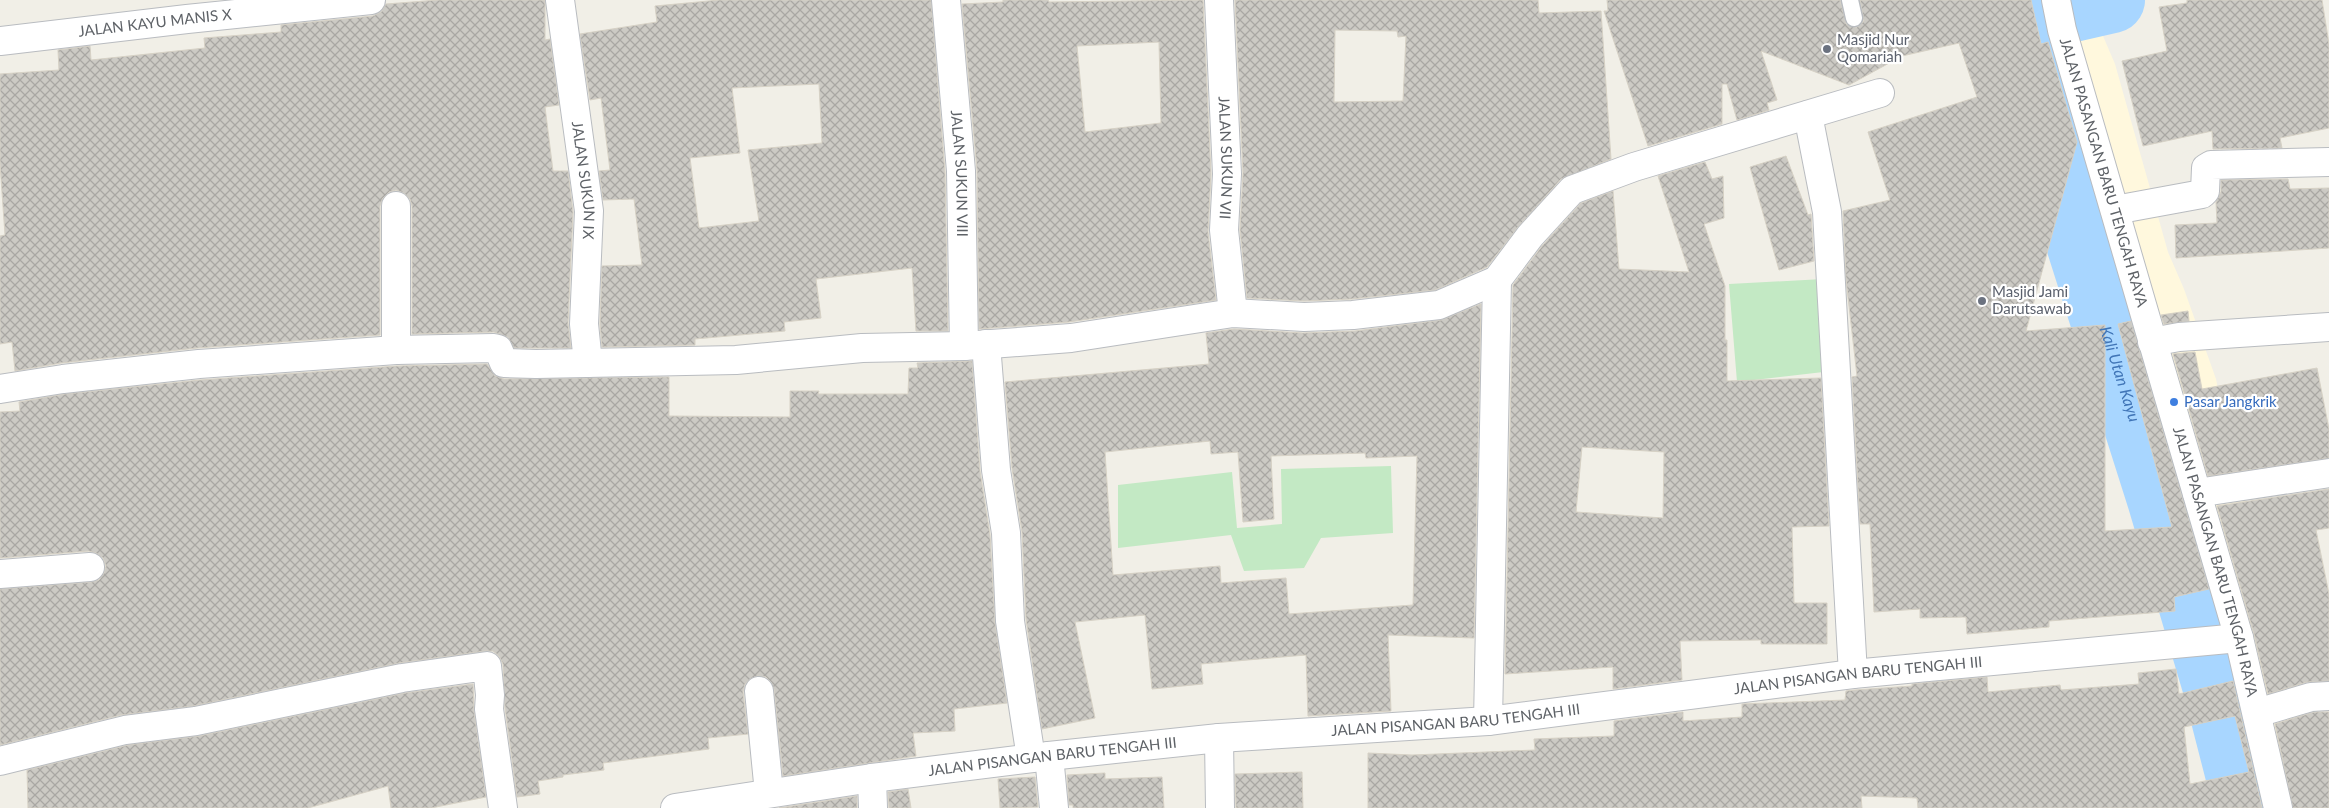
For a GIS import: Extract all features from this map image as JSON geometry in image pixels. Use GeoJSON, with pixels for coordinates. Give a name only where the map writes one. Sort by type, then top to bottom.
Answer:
{"type":"FeatureCollection","features":[{"type":"Feature","properties":{"kind":"street","name":"JALAN KAYU MANIS X"},"geometry":{"type":"LineString","coordinates":[[0,41],[187,9],[371,0]]}},
{"type":"Feature","properties":{"kind":"street","name":"JALAN SUKUN IX"},"geometry":{"type":"LineString","coordinates":[[560,0],[589,211],[584,324],[588,363]]}},
{"type":"Feature","properties":{"kind":"street","name":"JALAN SUKUN VIII"},"geometry":{"type":"LineString","coordinates":[[946,0],[975,345],[1006,533],[1010,621],[1040,757],[1054,808]]}},
{"type":"Feature","properties":{"kind":"street","name":"JALAN SUKUN VII"},"geometry":{"type":"LineString","coordinates":[[1219,0],[1227,174],[1224,230],[1233,313]]}},
{"type":"Feature","properties":{"kind":"street","name":"JALAN PASANGAN BARU TENGAH RAYA"},"geometry":{"type":"LineString","coordinates":[[2056,0],[2062,30],[2239,638],[2278,808]]}},
{"type":"Feature","properties":{"kind":"street"},"geometry":{"type":"LineString","coordinates":[[0,389],[63,379],[199,364],[396,350],[494,348],[498,349],[504,363],[736,360],[862,348],[975,345],[1071,338],[1233,313],[1287,314],[1304,317],[1439,305],[1497,280],[1530,236],[1572,190],[1634,167],[1880,93]]}},
{"type":"Feature","properties":{"kind":"street"},"geometry":{"type":"LineString","coordinates":[[1808,115],[1827,212],[1853,674]]}},
{"type":"Feature","properties":{"kind":"street"},"geometry":{"type":"LineString","coordinates":[[2115,210],[2202,194],[2205,191],[2206,168],[2211,165],[2329,162]]}},
{"type":"Feature","properties":{"kind":"street"},"geometry":{"type":"LineString","coordinates":[[396,206],[396,350]]}},
{"type":"Feature","properties":{"kind":"street"},"geometry":{"type":"LineString","coordinates":[[1488,721],[1497,280]]}},
{"type":"Feature","properties":{"kind":"street"},"geometry":{"type":"LineString","coordinates":[[2152,342],[2179,337],[2329,327]]}},
{"type":"Feature","properties":{"kind":"street"},"geometry":{"type":"LineString","coordinates":[[2197,493],[2329,472]]}},
{"type":"Feature","properties":{"kind":"street"},"geometry":{"type":"LineString","coordinates":[[0,574],[90,567]]}},
{"type":"Feature","properties":{"kind":"street","name":"JALAN PISANGAN BARU TENGAH III"},"geometry":{"type":"LineString","coordinates":[[675,808],[872,778],[1040,757],[1219,738],[1488,721],[1853,674],[2239,638]]}},
{"type":"Feature","properties":{"kind":"street"},"geometry":{"type":"LineString","coordinates":[[0,761],[125,730],[196,721],[402,678],[487,666],[490,695],[489,709],[503,808]]}},
{"type":"Feature","properties":{"kind":"street"},"geometry":{"type":"LineString","coordinates":[[759,691],[769,793]]}},
{"type":"Feature","properties":{"kind":"street"},"geometry":{"type":"LineString","coordinates":[[2257,713],[2311,697],[2329,696]]}},
{"type":"Feature","properties":{"kind":"street"},"geometry":{"type":"LineString","coordinates":[[1219,738],[1220,808]]}},
{"type":"Feature","properties":{"kind":"street"},"geometry":{"type":"LineString","coordinates":[[872,778],[873,808]]}},
{"type":"Feature","properties":{"kind":"lane"},"geometry":{"type":"LineString","coordinates":[[1850,0],[1854,18]]}},
{"type":"Feature","properties":{"kind":"shaded area","name":"Pasar Jangkrik"},"geometry":{"type":"Polygon","coordinates":[[[2007,0],[2092,0],[2094,15],[2115,64],[2168,252],[2184,289],[2216,379],[2225,424],[2286,645],[2305,705],[2311,735],[2318,808],[2247,808],[2218,695],[2160,499],[2048,146],[2007,0]]]}},
{"type":"Feature","properties":{"kind":"green space"},"geometry":{"type":"Polygon","coordinates":[[[1823,279],[1832,371],[1737,382],[1729,284],[1823,279]]]}},
{"type":"Feature","properties":{"kind":"green space"},"geometry":{"type":"Polygon","coordinates":[[[1391,466],[1393,533],[1321,538],[1304,568],[1244,571],[1231,535],[1118,548],[1118,485],[1232,472],[1237,528],[1282,524],[1281,469],[1391,466]]]}},
{"type":"Feature","properties":{"kind":"building"},"geometry":{"type":"Polygon","coordinates":[[[438,0],[545,0],[545,40],[550,39],[559,105],[545,107],[553,171],[568,171],[573,212],[568,323],[571,348],[514,348],[508,337],[494,332],[412,334],[412,206],[410,199],[404,193],[396,190],[389,192],[383,198],[380,206],[380,335],[197,348],[61,363],[15,371],[12,342],[0,344],[0,236],[5,235],[0,164],[0,74],[59,70],[58,50],[90,46],[91,60],[205,48],[204,38],[281,32],[281,25],[373,16],[381,12],[386,4],[438,0]]]}},
{"type":"Feature","properties":{"kind":"building"},"geometry":{"type":"Polygon","coordinates":[[[719,0],[931,0],[945,172],[948,331],[916,331],[912,268],[816,279],[821,318],[784,322],[785,331],[695,339],[695,345],[602,347],[600,324],[602,266],[642,265],[634,199],[603,200],[599,171],[610,170],[601,98],[590,100],[580,34],[657,22],[655,6],[719,0]],[[819,84],[732,88],[740,153],[690,158],[699,228],[759,221],[748,150],[822,143],[819,84]]]}},
{"type":"Feature","properties":{"kind":"building"},"geometry":{"type":"Polygon","coordinates":[[[1003,0],[1048,0],[1049,2],[1203,0],[1211,174],[1208,232],[1216,300],[1069,322],[979,329],[977,170],[962,4],[1003,2],[1003,0]],[[1159,42],[1077,46],[1085,132],[1161,123],[1159,42]]]}},
{"type":"Feature","properties":{"kind":"building"},"geometry":{"type":"Polygon","coordinates":[[[1235,0],[1538,0],[1539,13],[1601,11],[1611,159],[1561,179],[1518,227],[1487,267],[1435,290],[1352,299],[1304,301],[1247,298],[1240,230],[1243,173],[1235,0]],[[1335,30],[1334,102],[1403,101],[1406,36],[1398,37],[1397,31],[1335,30]]]}},
{"type":"Feature","properties":{"kind":"building"},"geometry":{"type":"Polygon","coordinates":[[[1607,0],[1840,0],[1846,24],[1856,28],[1864,21],[1860,0],[2031,0],[2041,44],[2048,42],[2077,142],[2026,331],[2105,325],[2105,531],[2172,527],[2118,324],[2131,321],[2209,589],[2174,597],[2175,611],[2049,621],[2049,627],[1967,634],[1966,617],[1920,618],[1920,609],[1874,612],[1870,524],[1860,524],[1852,377],[1857,376],[1846,280],[1843,211],[1890,200],[1868,132],[1977,97],[1959,43],[1902,56],[1849,85],[1761,51],[1777,100],[1767,103],[1769,110],[1737,120],[1727,84],[1722,84],[1722,124],[1648,146],[1604,11],[1608,11],[1607,0]]]}},
{"type":"Feature","properties":{"kind":"building"},"geometry":{"type":"Polygon","coordinates":[[[2187,0],[2322,0],[2329,44],[2329,128],[2280,138],[2282,148],[2213,149],[2212,131],[2143,146],[2122,61],[2167,51],[2159,7],[2187,3],[2187,0]]]}},
{"type":"Feature","properties":{"kind":"building"},"geometry":{"type":"Polygon","coordinates":[[[1786,156],[1808,215],[1811,214],[1814,261],[1779,270],[1750,167],[1786,156]]]}},
{"type":"Feature","properties":{"kind":"building"},"geometry":{"type":"Polygon","coordinates":[[[1705,162],[1712,179],[1723,176],[1724,218],[1704,224],[1725,286],[1727,381],[1821,378],[1829,526],[1792,527],[1794,603],[1827,603],[1827,644],[1761,644],[1761,640],[1680,641],[1682,680],[1613,689],[1613,667],[1505,674],[1513,285],[1542,246],[1581,203],[1613,191],[1619,269],[1689,272],[1658,176],[1705,162]],[[1582,447],[1576,512],[1663,518],[1664,452],[1582,447]]]}},
{"type":"Feature","properties":{"kind":"building"},"geometry":{"type":"Polygon","coordinates":[[[2288,179],[2290,189],[2329,188],[2329,248],[2176,258],[2175,225],[2217,223],[2216,202],[2221,192],[2221,180],[2288,179]]]}},
{"type":"Feature","properties":{"kind":"building"},"geometry":{"type":"Polygon","coordinates":[[[1481,304],[1474,638],[1388,635],[1391,711],[1308,716],[1306,655],[1201,664],[1203,684],[1152,689],[1145,615],[1075,622],[1095,718],[1042,729],[1026,619],[1022,532],[1012,468],[1005,382],[1209,364],[1206,333],[1234,329],[1303,333],[1355,331],[1441,320],[1481,304]],[[1210,441],[1105,452],[1113,575],[1220,566],[1221,583],[1286,578],[1289,614],[1413,605],[1417,456],[1366,458],[1365,453],[1271,456],[1274,519],[1243,522],[1238,452],[1211,454],[1210,441]]]}},
{"type":"Feature","properties":{"kind":"building"},"geometry":{"type":"Polygon","coordinates":[[[2188,311],[2189,321],[2164,324],[2161,315],[2188,311]]]}},
{"type":"Feature","properties":{"kind":"building"},"geometry":{"type":"Polygon","coordinates":[[[2195,352],[2202,389],[2317,368],[2329,429],[2329,458],[2208,476],[2173,354],[2195,352]]]}},
{"type":"Feature","properties":{"kind":"building"},"geometry":{"type":"Polygon","coordinates":[[[972,361],[980,471],[990,535],[995,623],[1007,703],[954,709],[955,731],[913,733],[916,756],[783,776],[774,689],[766,677],[757,676],[745,684],[743,692],[748,734],[708,738],[709,749],[603,763],[604,770],[563,775],[563,777],[538,781],[540,794],[517,797],[505,708],[503,664],[499,656],[493,651],[399,663],[193,706],[121,715],[0,745],[0,589],[92,582],[99,580],[106,566],[103,558],[89,551],[0,558],[0,412],[20,411],[19,402],[65,394],[200,380],[397,366],[487,364],[495,376],[504,379],[669,377],[669,416],[790,417],[790,391],[819,391],[818,394],[908,394],[909,368],[918,368],[917,363],[972,361]]]}},
{"type":"Feature","properties":{"kind":"building"},"geometry":{"type":"Polygon","coordinates":[[[2329,489],[2329,528],[2316,530],[2329,594],[2329,681],[2307,682],[2268,694],[2254,634],[2217,506],[2329,489]]]}},
{"type":"Feature","properties":{"kind":"building"},"geometry":{"type":"Polygon","coordinates":[[[2176,669],[2179,694],[2233,681],[2262,808],[1918,808],[1917,798],[1861,796],[1862,808],[1368,808],[1368,753],[1412,755],[1535,750],[1534,739],[1614,736],[1614,721],[1683,712],[1683,721],[1742,717],[1742,704],[1845,700],[1846,691],[1912,686],[1912,684],[1987,677],[1988,692],[2060,685],[2061,690],[2139,684],[2138,673],[2176,669]],[[2235,716],[2184,727],[2190,784],[2249,772],[2235,716]]]}},
{"type":"Feature","properties":{"kind":"building"},"geometry":{"type":"Polygon","coordinates":[[[473,684],[474,711],[486,797],[431,808],[391,808],[388,786],[308,808],[28,808],[27,770],[128,745],[199,736],[405,693],[473,684]]]}},
{"type":"Feature","properties":{"kind":"building"},"geometry":{"type":"Polygon","coordinates":[[[2314,712],[2329,712],[2329,808],[2293,808],[2275,724],[2314,712]]]}},
{"type":"Feature","properties":{"kind":"building"},"geometry":{"type":"Polygon","coordinates":[[[1302,772],[1303,808],[1236,808],[1235,774],[1302,772]]]}},
{"type":"Feature","properties":{"kind":"building"},"geometry":{"type":"Polygon","coordinates":[[[1105,773],[1105,779],[1162,777],[1164,808],[1073,808],[1073,805],[1069,805],[1067,775],[1105,773]]]}},
{"type":"Feature","properties":{"kind":"building"},"geometry":{"type":"Polygon","coordinates":[[[1035,777],[1038,807],[1000,808],[998,779],[1035,777]]]}},
{"type":"Feature","properties":{"kind":"building"},"geometry":{"type":"Polygon","coordinates":[[[908,789],[911,808],[889,808],[888,792],[908,789]]]}},
{"type":"Feature","properties":{"kind":"building"},"geometry":{"type":"Polygon","coordinates":[[[857,796],[857,808],[779,808],[857,796]]]}},
{"type":"Feature","properties":{"kind":"waterway","name":"Kali Utan Kayu"},"geometry":{"type":"LineString","coordinates":[[2112,0],[2042,16],[2030,30],[2020,48],[2048,146],[2160,499],[2218,695],[2247,808]]}},
{"type":"Feature","properties":{"kind":"place","name":"Masjid Nur Qomariah"},"geometry":{"type":"Point","coordinates":[1827,49]}},
{"type":"Feature","properties":{"kind":"place","name":"Masjid Jami Darutsawab"},"geometry":{"type":"Point","coordinates":[1982,301]}},
{"type":"Feature","properties":{"kind":"place","name":"Pasar Jangkrik"},"geometry":{"type":"Point","coordinates":[2174,402]}}]}
